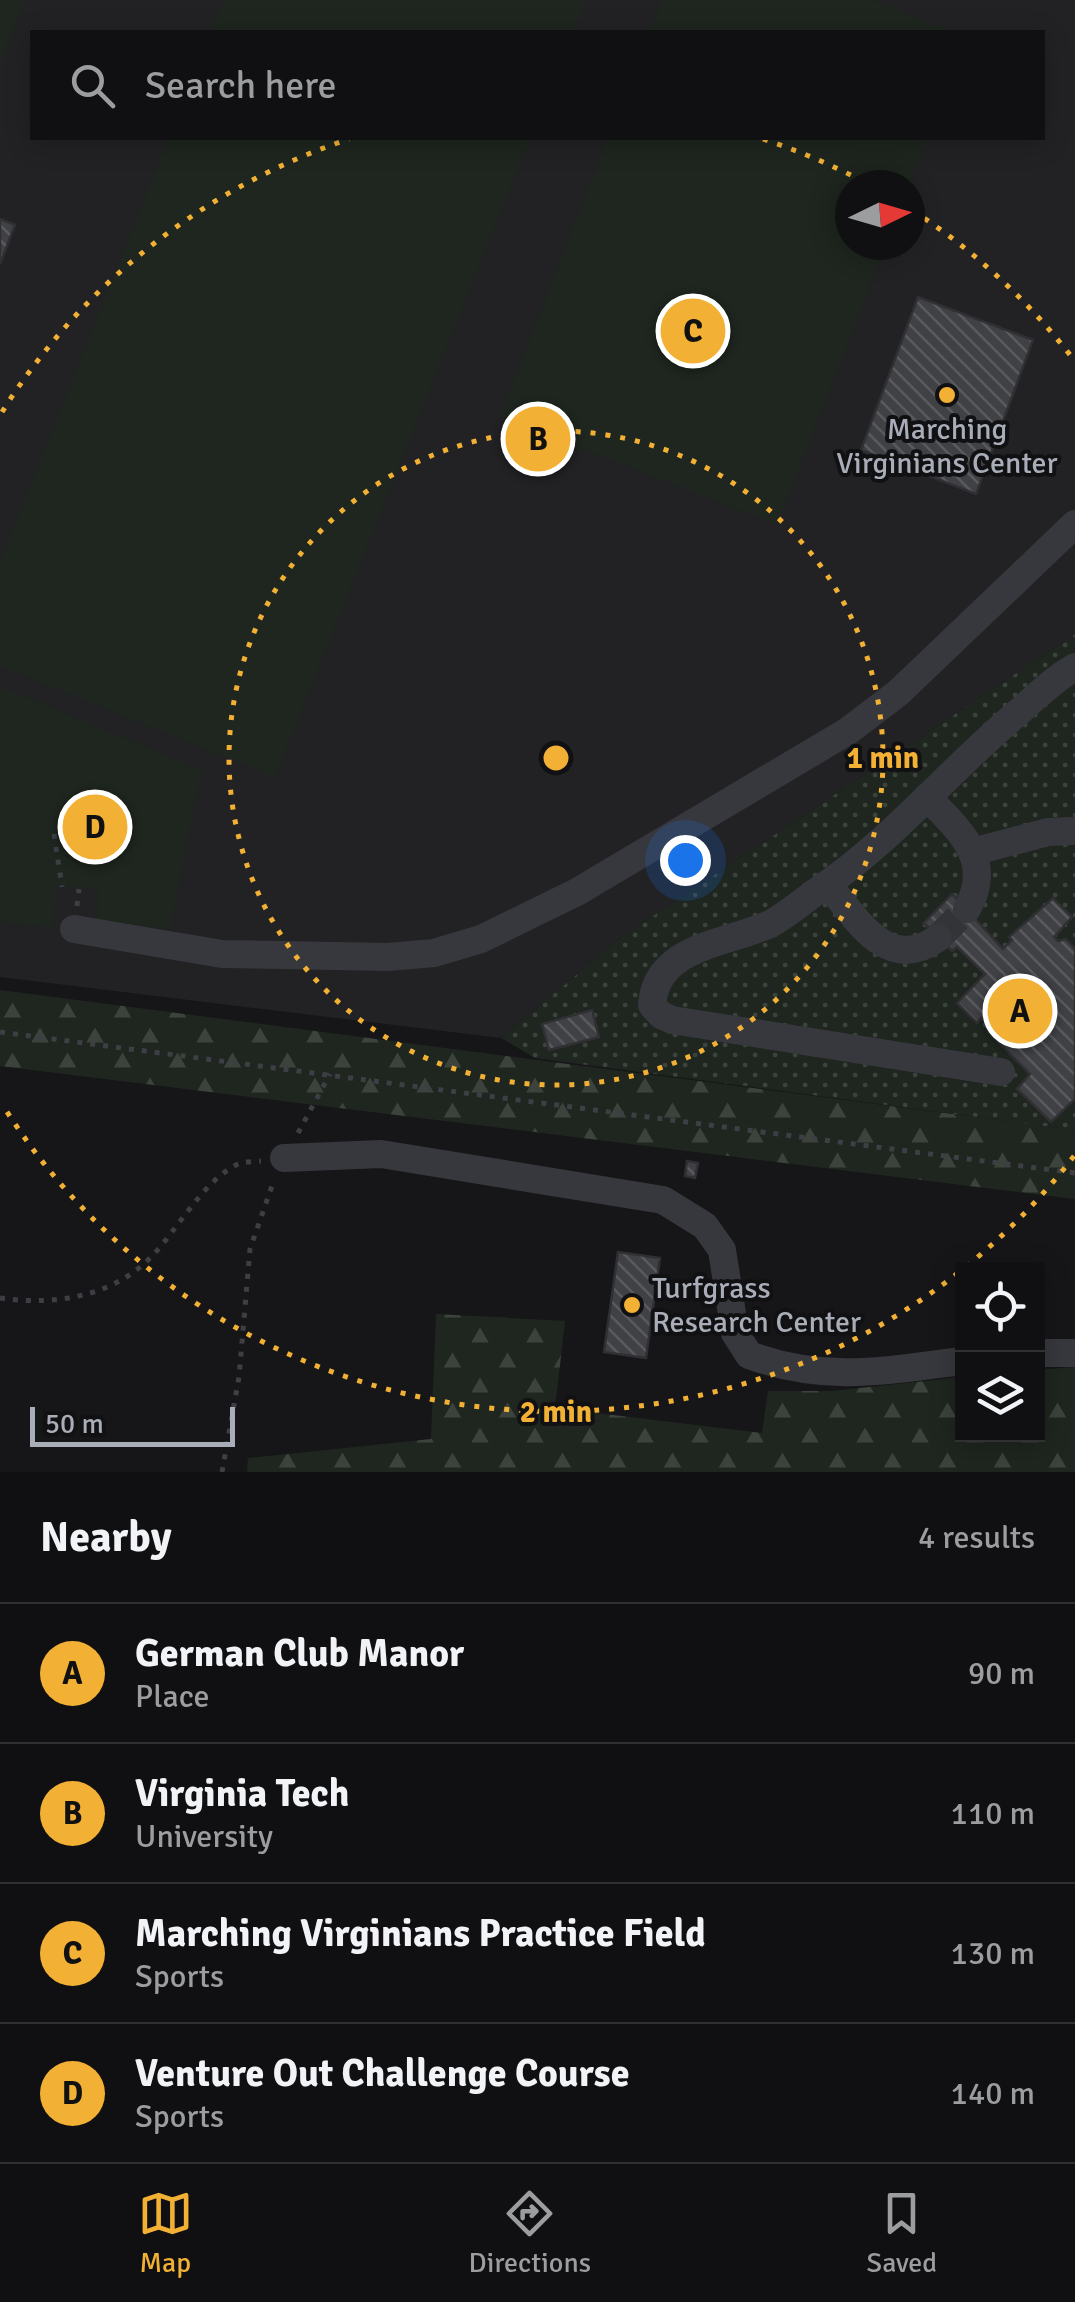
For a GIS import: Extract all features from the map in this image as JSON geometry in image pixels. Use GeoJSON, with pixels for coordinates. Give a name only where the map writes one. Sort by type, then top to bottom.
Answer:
{"type":"FeatureCollection","features":[{"type":"Feature","properties":{"kind":"lane"},"geometry":{"type":"LineString","coordinates":[[74,929],[222,954],[388,957],[434,952],[480,940],[578,892],[848,730],[898,693],[1075,524]]}},
{"type":"Feature","properties":{"kind":"lane"},"geometry":{"type":"LineString","coordinates":[[1001,1072],[672,1020],[652,1005],[653,989],[675,961],[713,942],[770,924],[828,884],[874,847],[1003,724],[1075,667]]}},
{"type":"Feature","properties":{"kind":"lane"},"geometry":{"type":"LineString","coordinates":[[926,797],[965,838],[972,852],[978,882],[967,909]]}},
{"type":"Feature","properties":{"kind":"lane"},"geometry":{"type":"LineString","coordinates":[[972,852],[1048,832],[1075,831]]}},
{"type":"Feature","properties":{"kind":"lane"},"geometry":{"type":"LineString","coordinates":[[828,884],[860,924],[889,948],[923,949],[938,938]]}},
{"type":"Feature","properties":{"kind":"lane"},"geometry":{"type":"LineString","coordinates":[[284,1158],[381,1154],[663,1200],[706,1226],[722,1250],[735,1332],[748,1356],[812,1372],[852,1375],[955,1362]]}},
{"type":"Feature","properties":{"kind":"lane"},"geometry":{"type":"LineString","coordinates":[[1045,1353],[1075,1353]]}},
{"type":"Feature","properties":{"kind":"path"},"geometry":{"type":"LineString","coordinates":[[54,834],[62,887]]}},
{"type":"Feature","properties":{"kind":"path"},"geometry":{"type":"LineString","coordinates":[[0,1032],[1075,1173]]}},
{"type":"Feature","properties":{"kind":"path"},"geometry":{"type":"LineString","coordinates":[[222,1472],[239,1378],[250,1250],[284,1158],[330,1074]]}},
{"type":"Feature","properties":{"kind":"path"},"geometry":{"type":"LineString","coordinates":[[0,1298],[72,1299],[105,1288],[150,1258],[214,1183],[239,1164],[284,1158]]}},
{"type":"Feature","properties":{"kind":"shaded area"},"geometry":{"type":"Polygon","coordinates":[[[0,0],[1075,0],[1075,634],[623,936],[501,1038],[0,977],[0,0]]]}},
{"type":"Feature","properties":{"kind":"green space"},"geometry":{"type":"Polygon","coordinates":[[[0,0],[25,0],[0,65],[0,0]]]}},
{"type":"Feature","properties":{"kind":"green space"},"geometry":{"type":"Polygon","coordinates":[[[224,0],[585,0],[573,30],[212,30],[224,0]]]}},
{"type":"Feature","properties":{"kind":"green space"},"geometry":{"type":"Polygon","coordinates":[[[662,0],[871,0],[949,30],[650,30],[662,0]]]}},
{"type":"Feature","properties":{"kind":"green space"},"geometry":{"type":"Polygon","coordinates":[[[168,140],[529,140],[275,777],[0,666],[0,562],[168,140]]]}},
{"type":"Feature","properties":{"kind":"green space"},"geometry":{"type":"Polygon","coordinates":[[[607,140],[926,140],[915,170],[835,170],[835,260],[880,260],[777,525],[500,416],[607,140]]]}},
{"type":"Feature","properties":{"kind":"green space"},"geometry":{"type":"Polygon","coordinates":[[[1075,634],[1075,1130],[535,1058],[501,1038],[623,936],[1075,634]]]}},
{"type":"Feature","properties":{"kind":"green space"},"geometry":{"type":"Polygon","coordinates":[[[0,686],[201,770],[170,929],[97,921],[98,890],[56,885],[53,928],[0,922],[0,686]]]}},
{"type":"Feature","properties":{"kind":"green space"},"geometry":{"type":"Polygon","coordinates":[[[0,990],[1075,1130],[1075,1199],[0,1066],[0,990]]]}},
{"type":"Feature","properties":{"kind":"green space"},"geometry":{"type":"Polygon","coordinates":[[[436,1314],[565,1321],[555,1408],[762,1433],[768,1391],[832,1391],[955,1378],[955,1442],[1045,1442],[1045,1369],[1075,1367],[1075,1472],[247,1472],[248,1458],[431,1439],[436,1314]]]}},
{"type":"Feature","properties":{"kind":"building"},"geometry":{"type":"Polygon","coordinates":[[[0,219],[15,225],[0,264],[0,219]]]}},
{"type":"Feature","properties":{"kind":"building","name":"Marching Virginians Center"},"geometry":{"type":"Polygon","coordinates":[[[918,297],[1033,340],[976,494],[861,450],[918,297]]]}},
{"type":"Feature","properties":{"kind":"building"},"geometry":{"type":"Polygon","coordinates":[[[952,894],[1003,949],[1012,940],[1009,937],[1053,898],[1072,917],[1054,937],[1058,941],[1066,939],[1075,949],[1075,1099],[1051,1122],[1017,1089],[1030,1074],[988,1032],[991,1029],[981,1018],[977,1023],[957,1003],[985,974],[957,947],[952,951],[924,923],[952,894]]]}},
{"type":"Feature","properties":{"kind":"building"},"geometry":{"type":"Polygon","coordinates":[[[592,1010],[599,1037],[549,1050],[542,1024],[592,1010]]]}},
{"type":"Feature","properties":{"kind":"building"},"geometry":{"type":"Polygon","coordinates":[[[687,1161],[698,1163],[695,1178],[685,1176],[687,1161]]]}},
{"type":"Feature","properties":{"kind":"building","name":"Turfgrass Research Center"},"geometry":{"type":"Polygon","coordinates":[[[618,1252],[660,1258],[646,1358],[604,1352],[618,1252]]]}},
{"type":"Feature","properties":{"kind":"tunnel"},"geometry":{"type":"LineString","coordinates":[[938,938],[967,909]]}},
{"type":"Feature","properties":{"kind":"place","name":"Marching Virginians Practice Field"},"geometry":{"type":"Point","coordinates":[693,331]}},
{"type":"Feature","properties":{"kind":"place","name":"Marching Virginians Center"},"geometry":{"type":"Point","coordinates":[947,395]}},
{"type":"Feature","properties":{"kind":"place","name":"Virginia Tech"},"geometry":{"type":"Point","coordinates":[538,439]}},
{"type":"Feature","properties":{"kind":"place","name":"Venture Out Challenge Course"},"geometry":{"type":"Point","coordinates":[95,827]}},
{"type":"Feature","properties":{"kind":"place","name":"German Club Manor"},"geometry":{"type":"Point","coordinates":[1020,1011]}},
{"type":"Feature","properties":{"kind":"place","name":"Turfgrass Research Center"},"geometry":{"type":"Point","coordinates":[632,1305]}}]}
